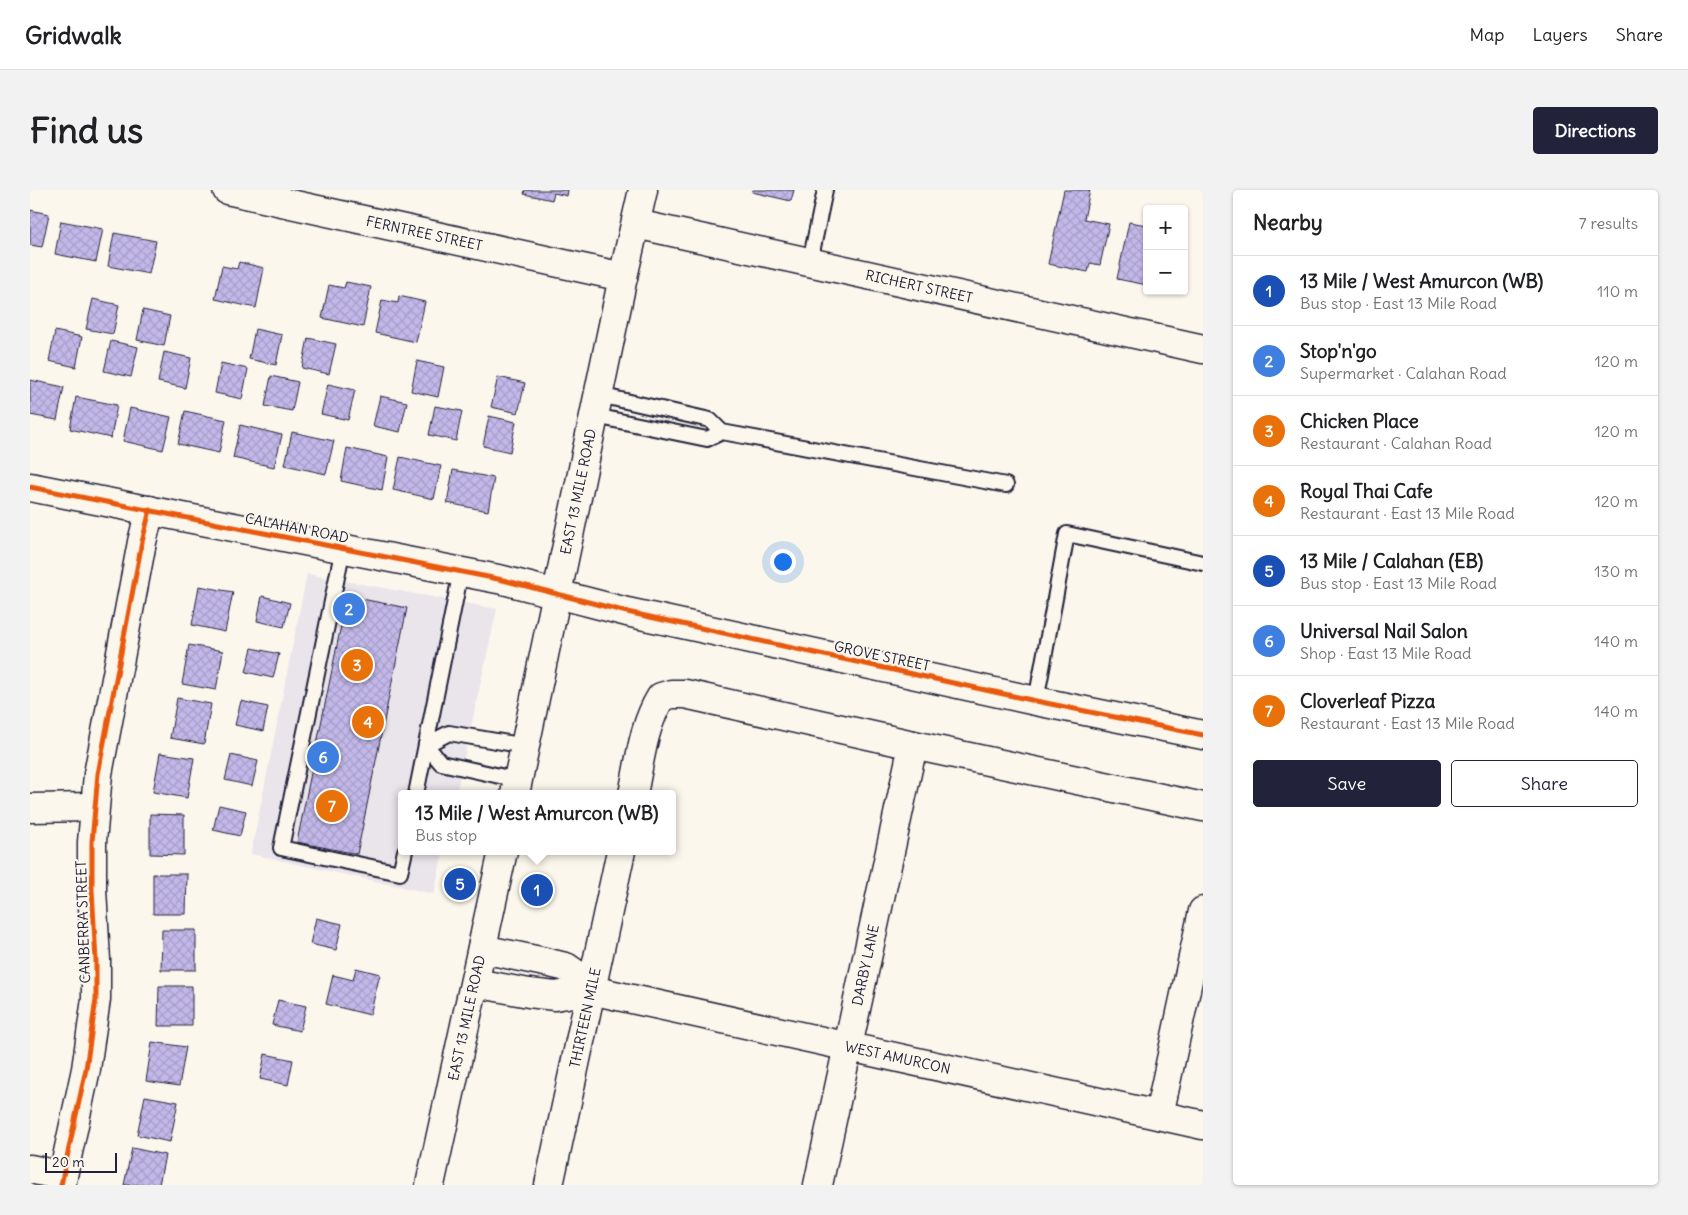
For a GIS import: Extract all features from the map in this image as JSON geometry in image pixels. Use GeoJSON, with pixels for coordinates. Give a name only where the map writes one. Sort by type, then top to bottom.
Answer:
{"type":"FeatureCollection","features":[{"type":"Feature","properties":{"kind":"street","name":"FERNTREE STREET"},"geometry":{"type":"LineString","coordinates":[[227,190],[623,277]]}},
{"type":"Feature","properties":{"kind":"street","name":"EAST 13 MILE ROAD"},"geometry":{"type":"LineString","coordinates":[[517,787],[623,277],[643,190]]}},
{"type":"Feature","properties":{"kind":"street","name":"RICHERT STREET"},"geometry":{"type":"LineString","coordinates":[[636,224],[1203,349]]}},
{"type":"Feature","properties":{"kind":"street","name":"CALAHAN ROAD"},"geometry":{"type":"LineString","coordinates":[[30,487],[343,548],[558,593]]}},
{"type":"Feature","properties":{"kind":"street","name":"CANBERRA STREET"},"geometry":{"type":"LineString","coordinates":[[62,1181],[88,1061],[96,999],[92,889],[94,807],[102,747],[150,510]]}},
{"type":"Feature","properties":{"kind":"street","name":"GROVE STREET"},"geometry":{"type":"LineString","coordinates":[[558,593],[627,612],[1036,702],[1203,735]]}},
{"type":"Feature","properties":{"kind":"street"},"geometry":{"type":"LineString","coordinates":[[634,790],[648,722],[661,697],[671,694],[685,694],[913,746],[1203,807]]}},
{"type":"Feature","properties":{"kind":"street","name":"DARBY LANE"},"geometry":{"type":"LineString","coordinates":[[818,1185],[913,746]]}},
{"type":"Feature","properties":{"kind":"street"},"geometry":{"type":"LineString","coordinates":[[30,808],[94,807]]}},
{"type":"Feature","properties":{"kind":"street","name":"EAST 13 MILE ROAD"},"geometry":{"type":"LineString","coordinates":[[430,1185],[502,855]]}},
{"type":"Feature","properties":{"kind":"street","name":"THIRTEEN MILE"},"geometry":{"type":"LineString","coordinates":[[549,1185],[620,855]]}},
{"type":"Feature","properties":{"kind":"street"},"geometry":{"type":"LineString","coordinates":[[1159,1115],[1203,911]]}},
{"type":"Feature","properties":{"kind":"street"},"geometry":{"type":"LineString","coordinates":[[482,948],[566,968],[580,976],[591,990]]}},
{"type":"Feature","properties":{"kind":"street","name":"WEST AMURCON"},"geometry":{"type":"LineString","coordinates":[[475,983],[555,996],[591,990],[1203,1125]]}},
{"type":"Feature","properties":{"kind":"street"},"geometry":{"type":"LineString","coordinates":[[30,1170],[62,1181]]}},
{"type":"Feature","properties":{"kind":"lane"},"geometry":{"type":"LineString","coordinates":[[810,262],[825,190]]}},
{"type":"Feature","properties":{"kind":"lane"},"geometry":{"type":"LineString","coordinates":[[597,405],[707,439],[722,432]]}},
{"type":"Feature","properties":{"kind":"lane"},"geometry":{"type":"LineString","coordinates":[[597,405],[710,420],[722,432],[1006,485]]}},
{"type":"Feature","properties":{"kind":"lane"},"geometry":{"type":"LineString","coordinates":[[1036,702],[1067,534],[1203,563]]}},
{"type":"Feature","properties":{"kind":"lane"},"geometry":{"type":"LineString","coordinates":[[343,548],[281,848],[400,873],[404,855]]}},
{"type":"Feature","properties":{"kind":"lane"},"geometry":{"type":"LineString","coordinates":[[417,790],[461,572]]}},
{"type":"Feature","properties":{"kind":"lane"},"geometry":{"type":"LineString","coordinates":[[426,745],[449,733],[526,746]]}},
{"type":"Feature","properties":{"kind":"lane"},"geometry":{"type":"LineString","coordinates":[[426,745],[442,763],[517,787]]}},
{"type":"Feature","properties":{"kind":"shaded area"},"geometry":{"type":"Polygon","coordinates":[[[307,574],[497,609],[457,790],[398,790],[398,855],[442,855],[434,894],[251,854],[307,574]]]}},
{"type":"Feature","properties":{"kind":"building"},"geometry":{"type":"Polygon","coordinates":[[[525,190],[568,190],[567,196],[554,193],[552,200],[524,194],[525,190]]]}},
{"type":"Feature","properties":{"kind":"building"},"geometry":{"type":"Polygon","coordinates":[[[753,190],[794,190],[791,201],[752,192],[753,190]]]}},
{"type":"Feature","properties":{"kind":"building"},"geometry":{"type":"Polygon","coordinates":[[[1064,190],[1090,190],[1084,219],[1109,224],[1100,265],[1090,263],[1088,272],[1048,264],[1064,190]]]}},
{"type":"Feature","properties":{"kind":"building"},"geometry":{"type":"Polygon","coordinates":[[[30,210],[49,214],[42,247],[30,245],[30,210]]]}},
{"type":"Feature","properties":{"kind":"building"},"geometry":{"type":"Polygon","coordinates":[[[61,221],[103,229],[96,262],[55,254],[61,221]]]}},
{"type":"Feature","properties":{"kind":"building"},"geometry":{"type":"Polygon","coordinates":[[[1129,222],[1143,224],[1143,284],[1117,279],[1129,222]]]}},
{"type":"Feature","properties":{"kind":"building"},"geometry":{"type":"Polygon","coordinates":[[[114,233],[156,241],[149,274],[108,266],[114,233]]]}},
{"type":"Feature","properties":{"kind":"building"},"geometry":{"type":"Polygon","coordinates":[[[239,262],[264,268],[256,308],[215,299],[222,266],[237,269],[239,262]]]}},
{"type":"Feature","properties":{"kind":"building"},"geometry":{"type":"Polygon","coordinates":[[[346,282],[371,287],[363,327],[322,318],[329,285],[344,288],[346,282]]]}},
{"type":"Feature","properties":{"kind":"building"},"geometry":{"type":"Polygon","coordinates":[[[399,296],[425,302],[416,342],[375,333],[382,300],[398,303],[399,296]]]}},
{"type":"Feature","properties":{"kind":"building"},"geometry":{"type":"Polygon","coordinates":[[[93,299],[119,305],[113,334],[86,329],[93,299]]]}},
{"type":"Feature","properties":{"kind":"building"},"geometry":{"type":"Polygon","coordinates":[[[143,310],[170,316],[164,346],[137,340],[143,310]]]}},
{"type":"Feature","properties":{"kind":"building"},"geometry":{"type":"Polygon","coordinates":[[[255,329],[282,335],[276,365],[249,359],[255,329]]]}},
{"type":"Feature","properties":{"kind":"building"},"geometry":{"type":"Polygon","coordinates":[[[55,331],[82,337],[76,367],[49,361],[55,331]]]}},
{"type":"Feature","properties":{"kind":"building"},"geometry":{"type":"Polygon","coordinates":[[[308,338],[336,344],[329,374],[302,368],[308,338]]]}},
{"type":"Feature","properties":{"kind":"building"},"geometry":{"type":"Polygon","coordinates":[[[111,341],[138,347],[131,377],[104,371],[111,341]]]}},
{"type":"Feature","properties":{"kind":"building"},"geometry":{"type":"Polygon","coordinates":[[[164,352],[191,358],[185,388],[158,382],[164,352]]]}},
{"type":"Feature","properties":{"kind":"building"},"geometry":{"type":"Polygon","coordinates":[[[417,361],[444,367],[438,397],[411,391],[417,361]]]}},
{"type":"Feature","properties":{"kind":"building"},"geometry":{"type":"Polygon","coordinates":[[[221,363],[248,369],[242,399],[215,393],[221,363]]]}},
{"type":"Feature","properties":{"kind":"building"},"geometry":{"type":"Polygon","coordinates":[[[271,376],[298,382],[292,411],[265,406],[271,376]]]}},
{"type":"Feature","properties":{"kind":"building"},"geometry":{"type":"Polygon","coordinates":[[[498,377],[525,383],[518,413],[491,407],[498,377]]]}},
{"type":"Feature","properties":{"kind":"building"},"geometry":{"type":"Polygon","coordinates":[[[30,380],[64,387],[57,420],[30,415],[30,380]]]}},
{"type":"Feature","properties":{"kind":"building"},"geometry":{"type":"Polygon","coordinates":[[[328,384],[355,390],[348,420],[321,414],[328,384]]]}},
{"type":"Feature","properties":{"kind":"building"},"geometry":{"type":"Polygon","coordinates":[[[380,396],[407,402],[400,432],[373,426],[380,396]]]}},
{"type":"Feature","properties":{"kind":"building"},"geometry":{"type":"Polygon","coordinates":[[[76,397],[117,405],[111,438],[70,429],[76,397]]]}},
{"type":"Feature","properties":{"kind":"building"},"geometry":{"type":"Polygon","coordinates":[[[435,406],[462,411],[456,441],[429,435],[435,406]]]}},
{"type":"Feature","properties":{"kind":"building"},"geometry":{"type":"Polygon","coordinates":[[[130,408],[171,417],[163,450],[123,441],[130,408]]]}},
{"type":"Feature","properties":{"kind":"building"},"geometry":{"type":"Polygon","coordinates":[[[185,411],[226,420],[219,453],[178,444],[185,411]]]}},
{"type":"Feature","properties":{"kind":"building"},"geometry":{"type":"Polygon","coordinates":[[[489,416],[516,422],[510,452],[483,446],[489,416]]]}},
{"type":"Feature","properties":{"kind":"building"},"geometry":{"type":"Polygon","coordinates":[[[240,425],[282,435],[274,467],[233,458],[240,425]]]}},
{"type":"Feature","properties":{"kind":"building"},"geometry":{"type":"Polygon","coordinates":[[[292,432],[334,441],[326,474],[285,465],[292,432]]]}},
{"type":"Feature","properties":{"kind":"building"},"geometry":{"type":"Polygon","coordinates":[[[347,448],[388,457],[382,490],[341,481],[347,448]]]}},
{"type":"Feature","properties":{"kind":"building"},"geometry":{"type":"Polygon","coordinates":[[[400,457],[441,466],[434,499],[393,490],[400,457]]]}},
{"type":"Feature","properties":{"kind":"building"},"geometry":{"type":"Polygon","coordinates":[[[453,470],[494,478],[488,511],[447,503],[453,470]]]}},
{"type":"Feature","properties":{"kind":"building"},"geometry":{"type":"Polygon","coordinates":[[[199,586],[233,592],[225,632],[192,625],[199,586]]]}},
{"type":"Feature","properties":{"kind":"building"},"geometry":{"type":"Polygon","coordinates":[[[262,596],[290,603],[284,627],[257,621],[262,596]]]}},
{"type":"Feature","properties":{"kind":"building"},"geometry":{"type":"Polygon","coordinates":[[[347,596],[407,608],[357,854],[297,842],[347,596]]]}},
{"type":"Feature","properties":{"kind":"building"},"geometry":{"type":"Polygon","coordinates":[[[189,645],[223,651],[216,690],[182,684],[189,645]]]}},
{"type":"Feature","properties":{"kind":"building"},"geometry":{"type":"Polygon","coordinates":[[[252,648],[279,654],[273,678],[246,672],[252,648]]]}},
{"type":"Feature","properties":{"kind":"building"},"geometry":{"type":"Polygon","coordinates":[[[177,698],[211,704],[204,744],[170,738],[177,698]]]}},
{"type":"Feature","properties":{"kind":"building"},"geometry":{"type":"Polygon","coordinates":[[[241,701],[268,707],[263,731],[235,725],[241,701]]]}},
{"type":"Feature","properties":{"kind":"building"},"geometry":{"type":"Polygon","coordinates":[[[160,753],[194,758],[187,798],[153,792],[160,753]]]}},
{"type":"Feature","properties":{"kind":"building"},"geometry":{"type":"Polygon","coordinates":[[[231,755],[258,761],[252,786],[225,780],[231,755]]]}},
{"type":"Feature","properties":{"kind":"building"},"geometry":{"type":"Polygon","coordinates":[[[219,805],[246,811],[240,836],[213,830],[219,805]]]}},
{"type":"Feature","properties":{"kind":"building"},"geometry":{"type":"Polygon","coordinates":[[[150,814],[184,815],[184,855],[150,854],[150,814]]]}},
{"type":"Feature","properties":{"kind":"building"},"geometry":{"type":"Polygon","coordinates":[[[153,874],[187,874],[186,914],[153,914],[153,874]]]}},
{"type":"Feature","properties":{"kind":"building"},"geometry":{"type":"Polygon","coordinates":[[[316,918],[342,924],[336,950],[310,944],[316,918]]]}},
{"type":"Feature","properties":{"kind":"building"},"geometry":{"type":"Polygon","coordinates":[[[162,930],[196,930],[196,970],[161,970],[162,930]]]}},
{"type":"Feature","properties":{"kind":"building"},"geometry":{"type":"Polygon","coordinates":[[[356,968],[380,974],[370,1015],[326,1004],[333,975],[353,980],[356,968]]]}},
{"type":"Feature","properties":{"kind":"building"},"geometry":{"type":"Polygon","coordinates":[[[159,986],[192,986],[192,1026],[158,1026],[159,986]]]}},
{"type":"Feature","properties":{"kind":"building"},"geometry":{"type":"Polygon","coordinates":[[[278,1000],[306,1006],[300,1031],[272,1025],[278,1000]]]}},
{"type":"Feature","properties":{"kind":"building"},"geometry":{"type":"Polygon","coordinates":[[[152,1042],[186,1047],[179,1086],[146,1081],[152,1042]]]}},
{"type":"Feature","properties":{"kind":"building"},"geometry":{"type":"Polygon","coordinates":[[[265,1054],[293,1060],[288,1085],[260,1079],[265,1054]]]}},
{"type":"Feature","properties":{"kind":"building"},"geometry":{"type":"Polygon","coordinates":[[[145,1096],[178,1102],[170,1142],[137,1135],[145,1096]]]}},
{"type":"Feature","properties":{"kind":"building"},"geometry":{"type":"Polygon","coordinates":[[[132,1148],[165,1155],[159,1185],[124,1185],[132,1148]]]}},
{"type":"Feature","properties":{"kind":"cycle path"},"geometry":{"type":"LineString","coordinates":[[30,487],[503,580],[627,612],[1036,701],[1203,735]]}},
{"type":"Feature","properties":{"kind":"cycle path"},"geometry":{"type":"LineString","coordinates":[[61,1185],[86,1069],[96,999],[92,842],[98,774],[142,542],[150,510]]}},
{"type":"Feature","properties":{"kind":"place","name":"Stop'n'go"},"geometry":{"type":"Point","coordinates":[349,609]}},
{"type":"Feature","properties":{"kind":"place","name":"Chicken Place"},"geometry":{"type":"Point","coordinates":[357,665]}},
{"type":"Feature","properties":{"kind":"place","name":"Royal Thai Cafe"},"geometry":{"type":"Point","coordinates":[368,722]}},
{"type":"Feature","properties":{"kind":"place","name":"Universal Nail Salon"},"geometry":{"type":"Point","coordinates":[323,757]}},
{"type":"Feature","properties":{"kind":"place","name":"Cloverleaf Pizza"},"geometry":{"type":"Point","coordinates":[332,806]}},
{"type":"Feature","properties":{"kind":"place","name":"13 Mile / Calahan (EB)"},"geometry":{"type":"Point","coordinates":[460,884]}},
{"type":"Feature","properties":{"kind":"place","name":"13 Mile / West Amurcon (WB)"},"geometry":{"type":"Point","coordinates":[537,890]}}]}
